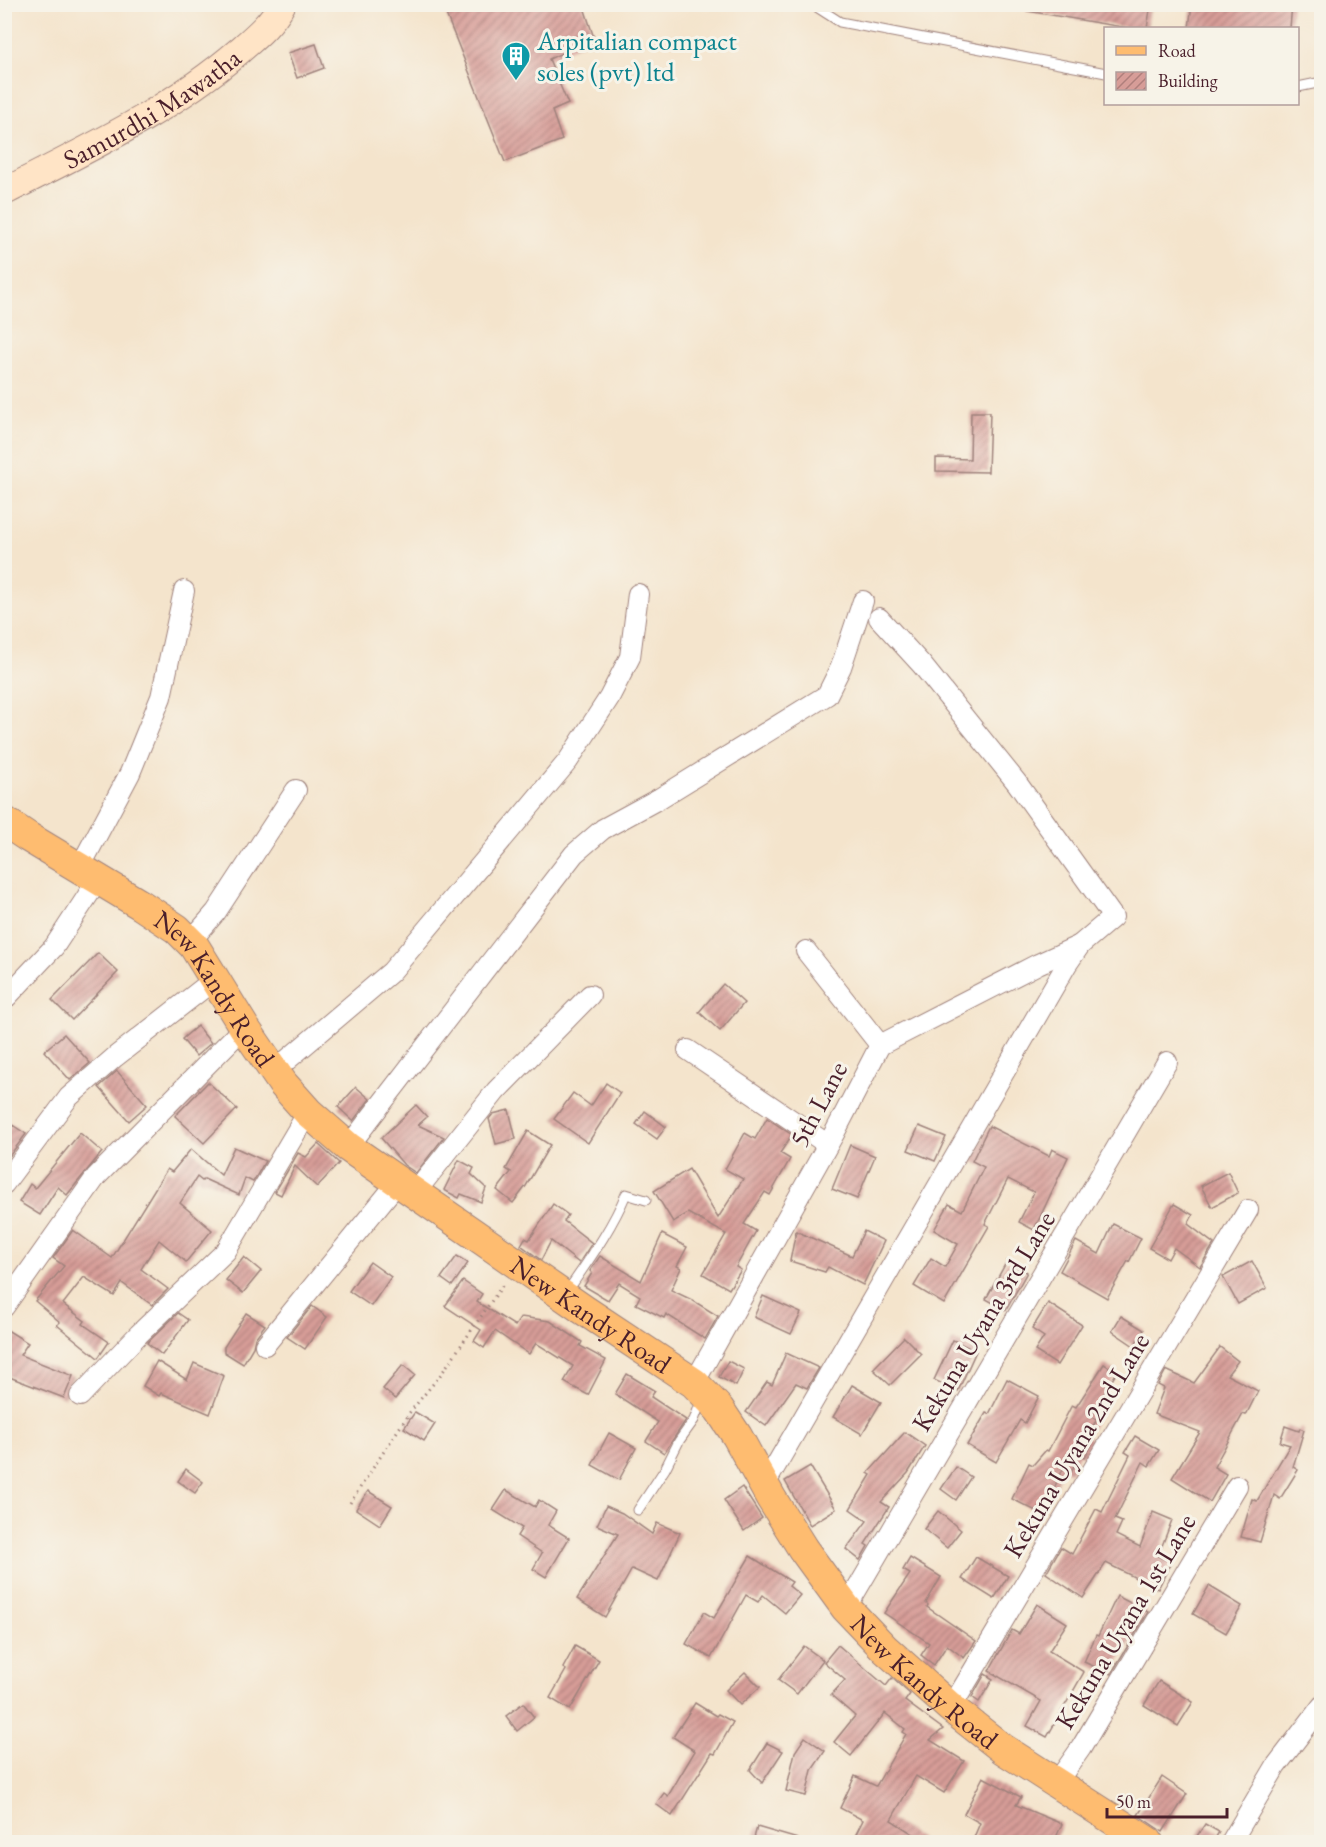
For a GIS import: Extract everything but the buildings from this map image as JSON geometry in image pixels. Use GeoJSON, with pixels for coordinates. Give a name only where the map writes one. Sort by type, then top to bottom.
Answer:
{"type":"FeatureCollection","features":[{"type":"Feature","properties":{"kind":"main road","name":"Samurdhi Mawatha"},"geometry":{"type":"LineString","coordinates":[[4,192],[115,135],[212,75],[258,35],[275,16],[282,4]]}},
{"type":"Feature","properties":{"kind":"main road","name":"New Kandy Road"},"geometry":{"type":"LineString","coordinates":[[4,821],[88,874],[141,904],[177,929],[190,942],[274,1071],[308,1112],[348,1148],[699,1389],[719,1409],[803,1548],[846,1608],[908,1672],[1003,1749],[1148,1842]]}},
{"type":"Feature","properties":{"kind":"street"},"geometry":{"type":"LineString","coordinates":[[4,1000],[54,947],[88,874],[161,697],[184,591]]}},
{"type":"Feature","properties":{"kind":"street"},"geometry":{"type":"LineString","coordinates":[[274,1071],[391,972],[568,761],[609,698],[630,657],[638,594]]}},
{"type":"Feature","properties":{"kind":"street"},"geometry":{"type":"LineString","coordinates":[[348,1148],[574,854],[603,830],[670,792],[827,695],[841,668],[863,601]]}},
{"type":"Feature","properties":{"kind":"street"},"geometry":{"type":"LineString","coordinates":[[764,1486],[1067,964],[1080,945],[1113,917],[1017,783],[922,664],[879,618]]}},
{"type":"Feature","properties":{"kind":"street"},"geometry":{"type":"LineString","coordinates":[[190,942],[216,912],[296,790]]}},
{"type":"Feature","properties":{"kind":"street","name":"5th Lane"},"geometry":{"type":"LineString","coordinates":[[699,1389],[880,1045],[1080,945]]}},
{"type":"Feature","properties":{"kind":"street"},"geometry":{"type":"LineString","coordinates":[[806,951],[880,1045]]}},
{"type":"Feature","properties":{"kind":"street"},"geometry":{"type":"LineString","coordinates":[[4,1184],[69,1097],[115,1057],[215,979]]}},
{"type":"Feature","properties":{"kind":"street"},"geometry":{"type":"LineString","coordinates":[[266,1345],[406,1188],[590,995]]}},
{"type":"Feature","properties":{"kind":"street"},"geometry":{"type":"LineString","coordinates":[[4,1307],[96,1177],[244,1027]]}},
{"type":"Feature","properties":{"kind":"street"},"geometry":{"type":"LineString","coordinates":[[688,1050],[827,1144]]}},
{"type":"Feature","properties":{"kind":"street","name":"Kekuna Uyana 3rd Lane"},"geometry":{"type":"LineString","coordinates":[[846,1608],[1167,1062]]}},
{"type":"Feature","properties":{"kind":"street"},"geometry":{"type":"LineString","coordinates":[[80,1396],[139,1334],[226,1251],[308,1112]]}},
{"type":"Feature","properties":{"kind":"street","name":"Kekuna Uyana 2nd Lane"},"geometry":{"type":"LineString","coordinates":[[951,1708],[1248,1210]]}},
{"type":"Feature","properties":{"kind":"street","name":"Kekuna Uyana 1st Lane"},"geometry":{"type":"LineString","coordinates":[[1057,1782],[1081,1748],[1237,1486]]}},
{"type":"Feature","properties":{"kind":"street"},"geometry":{"type":"LineString","coordinates":[[1231,1842],[1276,1766],[1322,1706]]}},
{"type":"Feature","properties":{"kind":"lane"},"geometry":{"type":"LineString","coordinates":[[812,4],[840,22],[1104,73]]}},
{"type":"Feature","properties":{"kind":"lane"},"geometry":{"type":"LineString","coordinates":[[1299,87],[1322,82]]}},
{"type":"Feature","properties":{"kind":"lane"},"geometry":{"type":"LineString","coordinates":[[563,1296],[584,1268],[618,1213],[626,1194],[646,1200]]}},
{"type":"Feature","properties":{"kind":"lane"},"geometry":{"type":"LineString","coordinates":[[638,1510],[694,1420],[699,1389]]}},
{"type":"Feature","properties":{"kind":"path"},"geometry":{"type":"LineString","coordinates":[[350,1503],[410,1412],[442,1373],[517,1264]]}},
{"type":"Feature","properties":{"kind":"place","name":"Arpitalian compact soles (pvt) ltd"},"geometry":{"type":"Point","coordinates":[516,82]}}]}
